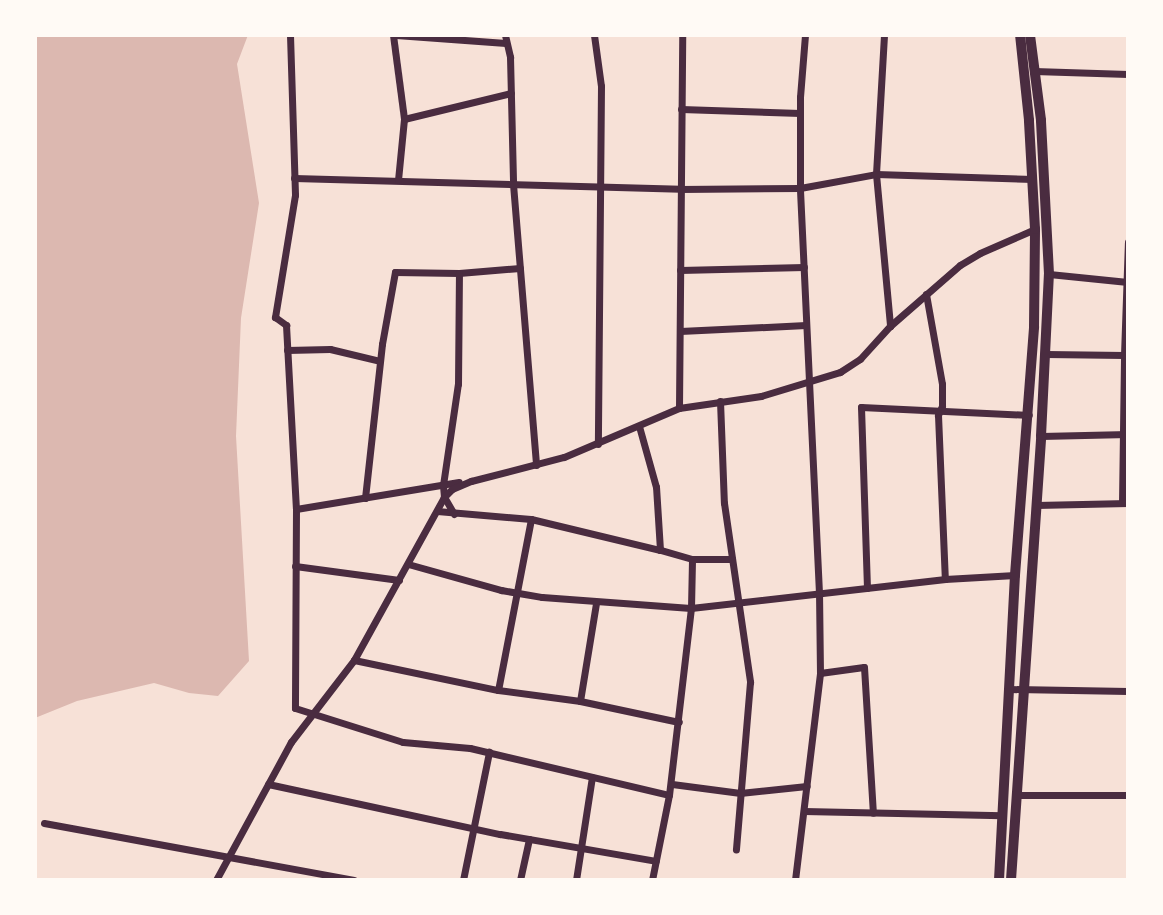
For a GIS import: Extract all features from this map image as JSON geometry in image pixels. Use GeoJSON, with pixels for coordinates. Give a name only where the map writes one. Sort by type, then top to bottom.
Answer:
{"type":"FeatureCollection","features":[{"type":"Feature","properties":{"kind":"main road"},"geometry":{"type":"LineString","coordinates":[[999,880],[1015,575],[1029,415],[1035,229],[1020,35]]}},
{"type":"Feature","properties":{"kind":"main road"},"geometry":{"type":"LineString","coordinates":[[1011,880],[1041,436],[1049,274],[1048,210],[1030,35]]}},
{"type":"Feature","properties":{"kind":"street"},"geometry":{"type":"LineString","coordinates":[[290,35],[295,195],[275,317],[286,325],[296,509],[295,708],[312,716],[402,741],[489,752],[669,795]]}},
{"type":"Feature","properties":{"kind":"street"},"geometry":{"type":"LineString","coordinates":[[398,180],[404,119],[395,35],[505,39],[510,57],[513,184],[536,465]]}},
{"type":"Feature","properties":{"kind":"street"},"geometry":{"type":"LineString","coordinates":[[594,35],[601,86],[598,444]]}},
{"type":"Feature","properties":{"kind":"street"},"geometry":{"type":"LineString","coordinates":[[679,408],[682,35]]}},
{"type":"Feature","properties":{"kind":"street"},"geometry":{"type":"LineString","coordinates":[[795,880],[820,673],[819,593],[800,188],[800,113],[805,35]]}},
{"type":"Feature","properties":{"kind":"street"},"geometry":{"type":"LineString","coordinates":[[884,35],[876,174],[890,327]]}},
{"type":"Feature","properties":{"kind":"street"},"geometry":{"type":"LineString","coordinates":[[1034,71],[1128,74]]}},
{"type":"Feature","properties":{"kind":"street"},"geometry":{"type":"LineString","coordinates":[[404,119],[511,93]]}},
{"type":"Feature","properties":{"kind":"street"},"geometry":{"type":"LineString","coordinates":[[681,110],[800,113]]}},
{"type":"Feature","properties":{"kind":"street"},"geometry":{"type":"LineString","coordinates":[[294,178],[602,189],[800,188],[876,174],[1032,178]]}},
{"type":"Feature","properties":{"kind":"street"},"geometry":{"type":"LineString","coordinates":[[296,509],[471,481],[536,465],[598,444],[679,408],[761,396],[840,372],[860,359],[926,294],[979,253],[1035,229]]}},
{"type":"Feature","properties":{"kind":"street"},"geometry":{"type":"LineString","coordinates":[[1036,505],[1125,503],[1128,242]]}},
{"type":"Feature","properties":{"kind":"street"},"geometry":{"type":"LineString","coordinates":[[680,270],[804,267]]}},
{"type":"Feature","properties":{"kind":"street"},"geometry":{"type":"LineString","coordinates":[[365,498],[380,361],[395,271],[459,273],[520,268]]}},
{"type":"Feature","properties":{"kind":"street"},"geometry":{"type":"LineString","coordinates":[[454,513],[444,497],[443,485],[458,384],[459,273]]}},
{"type":"Feature","properties":{"kind":"street"},"geometry":{"type":"LineString","coordinates":[[1049,274],[1127,282]]}},
{"type":"Feature","properties":{"kind":"street"},"geometry":{"type":"LineString","coordinates":[[926,294],[942,384],[940,514],[945,579]]}},
{"type":"Feature","properties":{"kind":"street"},"geometry":{"type":"LineString","coordinates":[[680,331],[806,324]]}},
{"type":"Feature","properties":{"kind":"street"},"geometry":{"type":"LineString","coordinates":[[287,350],[330,349],[380,361]]}},
{"type":"Feature","properties":{"kind":"street"},"geometry":{"type":"LineString","coordinates":[[1046,354],[1126,355]]}},
{"type":"Feature","properties":{"kind":"street"},"geometry":{"type":"LineString","coordinates":[[720,401],[724,503],[750,682],[736,849]]}},
{"type":"Feature","properties":{"kind":"street"},"geometry":{"type":"LineString","coordinates":[[867,587],[861,407],[1029,415]]}},
{"type":"Feature","properties":{"kind":"street"},"geometry":{"type":"LineString","coordinates":[[639,426],[656,487],[661,526],[660,550]]}},
{"type":"Feature","properties":{"kind":"street"},"geometry":{"type":"LineString","coordinates":[[1041,436],[1126,434]]}},
{"type":"Feature","properties":{"kind":"street"},"geometry":{"type":"LineString","coordinates":[[216,880],[291,742],[354,660],[444,497],[452,489],[471,481]]}},
{"type":"Feature","properties":{"kind":"street"},"geometry":{"type":"LineString","coordinates":[[437,511],[531,519],[692,559],[732,559]]}},
{"type":"Feature","properties":{"kind":"street"},"geometry":{"type":"LineString","coordinates":[[498,690],[519,593],[531,519]]}},
{"type":"Feature","properties":{"kind":"street"},"geometry":{"type":"LineString","coordinates":[[652,880],[672,784],[691,608],[692,559]]}},
{"type":"Feature","properties":{"kind":"street"},"geometry":{"type":"LineString","coordinates":[[408,564],[519,593],[596,603],[691,608],[945,579],[1015,575]]}},
{"type":"Feature","properties":{"kind":"street"},"geometry":{"type":"LineString","coordinates":[[295,566],[399,580]]}},
{"type":"Feature","properties":{"kind":"street"},"geometry":{"type":"LineString","coordinates":[[580,701],[596,603]]}},
{"type":"Feature","properties":{"kind":"street"},"geometry":{"type":"LineString","coordinates":[[354,660],[498,690],[580,701],[679,722]]}},
{"type":"Feature","properties":{"kind":"street"},"geometry":{"type":"LineString","coordinates":[[820,673],[864,667],[873,813]]}},
{"type":"Feature","properties":{"kind":"street"},"geometry":{"type":"LineString","coordinates":[[1009,689],[1128,691]]}},
{"type":"Feature","properties":{"kind":"street"},"geometry":{"type":"LineString","coordinates":[[463,880],[489,752]]}},
{"type":"Feature","properties":{"kind":"street"},"geometry":{"type":"LineString","coordinates":[[576,880],[592,777]]}},
{"type":"Feature","properties":{"kind":"street"},"geometry":{"type":"LineString","coordinates":[[268,784],[529,839],[656,861]]}},
{"type":"Feature","properties":{"kind":"street"},"geometry":{"type":"LineString","coordinates":[[672,784],[740,793],[807,786]]}},
{"type":"Feature","properties":{"kind":"street"},"geometry":{"type":"LineString","coordinates":[[1017,795],[1128,795]]}},
{"type":"Feature","properties":{"kind":"street"},"geometry":{"type":"LineString","coordinates":[[804,811],[1002,815]]}},
{"type":"Feature","properties":{"kind":"street"},"geometry":{"type":"LineString","coordinates":[[44,823],[354,880]]}},
{"type":"Feature","properties":{"kind":"street"},"geometry":{"type":"LineString","coordinates":[[520,880],[529,839]]}},
{"type":"Feature","properties":{"kind":"shaded area"},"geometry":{"type":"Polygon","coordinates":[[[35,35],[248,35],[237,64],[259,203],[241,318],[236,436],[249,661],[218,696],[189,693],[154,683],[77,701],[35,718],[35,35]]]}}]}
